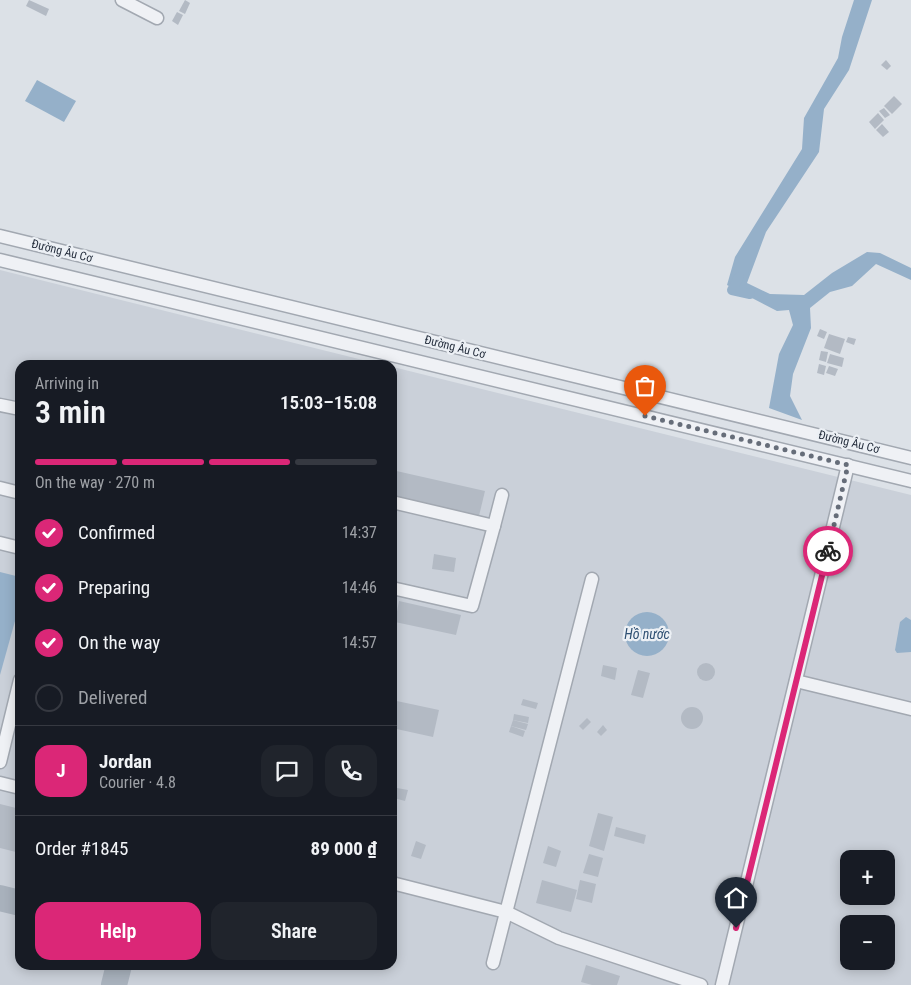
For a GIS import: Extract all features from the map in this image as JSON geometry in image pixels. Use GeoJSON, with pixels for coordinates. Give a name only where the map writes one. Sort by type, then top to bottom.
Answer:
{"type":"FeatureCollection","features":[{"type":"Feature","properties":{"kind":"street"},"geometry":{"type":"LineString","coordinates":[[122,0],[157,18]]}},
{"type":"Feature","properties":{"kind":"street","name":"Đường Âu Cơ"},"geometry":{"type":"LineString","coordinates":[[0,236],[911,458]]}},
{"type":"Feature","properties":{"kind":"street","name":"Đường Âu Cơ"},"geometry":{"type":"LineString","coordinates":[[0,260],[911,481]]}},
{"type":"Feature","properties":{"kind":"street"},"geometry":{"type":"LineString","coordinates":[[626,412],[631,390]]}},
{"type":"Feature","properties":{"kind":"street"},"geometry":{"type":"LineString","coordinates":[[0,404],[15,408]]}},
{"type":"Feature","properties":{"kind":"street"},"geometry":{"type":"LineString","coordinates":[[722,985],[848,465]]}},
{"type":"Feature","properties":{"kind":"street"},"geometry":{"type":"LineString","coordinates":[[0,488],[15,492]]}},
{"type":"Feature","properties":{"kind":"street"},"geometry":{"type":"LineString","coordinates":[[397,589],[472,606],[502,495]]}},
{"type":"Feature","properties":{"kind":"street"},"geometry":{"type":"LineString","coordinates":[[397,503],[494,526]]}},
{"type":"Feature","properties":{"kind":"street"},"geometry":{"type":"LineString","coordinates":[[0,544],[15,547]]}},
{"type":"Feature","properties":{"kind":"street"},"geometry":{"type":"LineString","coordinates":[[493,963],[592,579]]}},
{"type":"Feature","properties":{"kind":"street"},"geometry":{"type":"LineString","coordinates":[[796,681],[911,709]]}},
{"type":"Feature","properties":{"kind":"street"},"geometry":{"type":"LineString","coordinates":[[0,762],[15,700]]}},
{"type":"Feature","properties":{"kind":"street"},"geometry":{"type":"LineString","coordinates":[[0,783],[15,787]]}},
{"type":"Feature","properties":{"kind":"street"},"geometry":{"type":"LineString","coordinates":[[397,884],[506,912],[559,938],[701,985]]}},
{"type":"Feature","properties":{"kind":"shaded area"},"geometry":{"type":"Polygon","coordinates":[[[0,270],[363,360],[15,360],[15,970],[397,970],[397,368],[911,495],[911,985],[0,985],[0,270]]]}},
{"type":"Feature","properties":{"kind":"water"},"geometry":{"type":"Polygon","coordinates":[[[854,0],[872,0],[849,70],[824,109],[819,152],[766,232],[747,283],[770,294],[804,295],[832,273],[867,252],[880,253],[911,268],[911,280],[876,264],[852,286],[830,292],[810,308],[811,328],[793,374],[790,396],[802,420],[769,408],[779,354],[793,325],[789,310],[777,311],[727,285],[735,257],[802,149],[804,118],[838,58],[842,37],[854,0]]]}},
{"type":"Feature","properties":{"kind":"water"},"geometry":{"type":"Polygon","coordinates":[[[37,80],[76,101],[64,122],[25,101],[37,80]]]}},
{"type":"Feature","properties":{"kind":"water"},"geometry":{"type":"Polygon","coordinates":[[[0,572],[15,576],[15,621],[0,675],[0,572]]]}},
{"type":"Feature","properties":{"kind":"water","name":"Hồ nước"},"geometry":{"type":"Polygon","coordinates":[[[651,612],[663,618],[668,625],[668,643],[663,650],[656,655],[643,656],[635,653],[628,646],[625,630],[628,622],[635,615],[651,612]]]}},
{"type":"Feature","properties":{"kind":"water"},"geometry":{"type":"Polygon","coordinates":[[[906,617],[911,620],[911,652],[897,653],[895,650],[900,622],[906,617]]]}},
{"type":"Feature","properties":{"kind":"building"},"geometry":{"type":"Polygon","coordinates":[[[29,0],[49,9],[46,16],[26,6],[29,0]]]}},
{"type":"Feature","properties":{"kind":"building"},"geometry":{"type":"Polygon","coordinates":[[[185,0],[190,3],[185,14],[179,11],[185,0]]]}},
{"type":"Feature","properties":{"kind":"building"},"geometry":{"type":"Polygon","coordinates":[[[177,12],[183,15],[178,25],[172,21],[177,12]]]}},
{"type":"Feature","properties":{"kind":"building"},"geometry":{"type":"Polygon","coordinates":[[[886,60],[891,66],[887,70],[881,65],[886,60]]]}},
{"type":"Feature","properties":{"kind":"building"},"geometry":{"type":"Polygon","coordinates":[[[894,96],[902,104],[892,114],[884,106],[894,96]]]}},
{"type":"Feature","properties":{"kind":"building"},"geometry":{"type":"Polygon","coordinates":[[[884,108],[890,115],[885,118],[879,111],[884,108]]]}},
{"type":"Feature","properties":{"kind":"building"},"geometry":{"type":"Polygon","coordinates":[[[878,113],[884,120],[875,129],[869,122],[878,113]]]}},
{"type":"Feature","properties":{"kind":"building"},"geometry":{"type":"Polygon","coordinates":[[[882,124],[889,132],[883,137],[876,130],[882,124]]]}},
{"type":"Feature","properties":{"kind":"building"},"geometry":{"type":"Polygon","coordinates":[[[820,329],[827,332],[824,339],[817,336],[820,329]]]}},
{"type":"Feature","properties":{"kind":"building"},"geometry":{"type":"Polygon","coordinates":[[[829,334],[845,339],[840,354],[824,348],[829,334]]]}},
{"type":"Feature","properties":{"kind":"building"},"geometry":{"type":"Polygon","coordinates":[[[848,337],[856,339],[854,345],[846,342],[848,337]]]}},
{"type":"Feature","properties":{"kind":"building"},"geometry":{"type":"Polygon","coordinates":[[[821,351],[828,352],[826,362],[819,360],[821,351]]]}},
{"type":"Feature","properties":{"kind":"building"},"geometry":{"type":"Polygon","coordinates":[[[830,354],[844,358],[842,367],[827,363],[830,354]]]}},
{"type":"Feature","properties":{"kind":"building"},"geometry":{"type":"Polygon","coordinates":[[[819,364],[826,366],[824,375],[817,373],[819,364]]]}},
{"type":"Feature","properties":{"kind":"building"},"geometry":{"type":"Polygon","coordinates":[[[829,366],[838,369],[835,376],[826,373],[829,366]]]}},
{"type":"Feature","properties":{"kind":"building"},"geometry":{"type":"Polygon","coordinates":[[[397,471],[485,491],[479,516],[397,498],[397,471]]]}},
{"type":"Feature","properties":{"kind":"building"},"geometry":{"type":"Polygon","coordinates":[[[434,554],[456,558],[454,572],[432,569],[434,554]]]}},
{"type":"Feature","properties":{"kind":"building"},"geometry":{"type":"Polygon","coordinates":[[[399,601],[461,615],[456,635],[397,622],[399,601]]]}},
{"type":"Feature","properties":{"kind":"building"},"geometry":{"type":"Polygon","coordinates":[[[706,663],[712,666],[715,672],[712,678],[706,681],[700,678],[697,672],[700,666],[706,663]]]}},
{"type":"Feature","properties":{"kind":"building"},"geometry":{"type":"Polygon","coordinates":[[[603,665],[617,668],[615,680],[601,676],[603,665]]]}},
{"type":"Feature","properties":{"kind":"building"},"geometry":{"type":"Polygon","coordinates":[[[638,670],[650,673],[643,698],[631,695],[638,670]]]}},
{"type":"Feature","properties":{"kind":"building"},"geometry":{"type":"Polygon","coordinates":[[[523,699],[538,703],[536,709],[521,705],[523,699]]]}},
{"type":"Feature","properties":{"kind":"building"},"geometry":{"type":"Polygon","coordinates":[[[397,701],[439,710],[433,737],[397,729],[397,701]]]}},
{"type":"Feature","properties":{"kind":"building"},"geometry":{"type":"Polygon","coordinates":[[[692,707],[700,710],[703,718],[700,726],[692,729],[684,726],[681,718],[684,710],[692,707]]]}},
{"type":"Feature","properties":{"kind":"building"},"geometry":{"type":"Polygon","coordinates":[[[514,714],[529,717],[528,723],[513,720],[514,714]]]}},
{"type":"Feature","properties":{"kind":"building"},"geometry":{"type":"Polygon","coordinates":[[[587,718],[591,722],[583,730],[579,726],[587,718]]]}},
{"type":"Feature","properties":{"kind":"building"},"geometry":{"type":"Polygon","coordinates":[[[513,720],[528,724],[526,730],[511,726],[513,720]]]}},
{"type":"Feature","properties":{"kind":"building"},"geometry":{"type":"Polygon","coordinates":[[[603,725],[607,730],[601,736],[597,732],[603,725]]]}},
{"type":"Feature","properties":{"kind":"building"},"geometry":{"type":"Polygon","coordinates":[[[511,726],[525,731],[523,737],[509,732],[511,726]]]}},
{"type":"Feature","properties":{"kind":"building"},"geometry":{"type":"Polygon","coordinates":[[[397,788],[408,790],[405,801],[397,799],[397,788]]]}},
{"type":"Feature","properties":{"kind":"building"},"geometry":{"type":"Polygon","coordinates":[[[0,804],[15,808],[15,852],[0,848],[0,804]]]}},
{"type":"Feature","properties":{"kind":"building"},"geometry":{"type":"Polygon","coordinates":[[[598,813],[613,817],[604,851],[589,846],[598,813]]]}},
{"type":"Feature","properties":{"kind":"building"},"geometry":{"type":"Polygon","coordinates":[[[616,827],[646,835],[644,844],[614,836],[616,827]]]}},
{"type":"Feature","properties":{"kind":"building"},"geometry":{"type":"Polygon","coordinates":[[[416,841],[426,845],[421,859],[411,856],[416,841]]]}},
{"type":"Feature","properties":{"kind":"building"},"geometry":{"type":"Polygon","coordinates":[[[548,846],[561,851],[556,867],[543,863],[548,846]]]}},
{"type":"Feature","properties":{"kind":"building"},"geometry":{"type":"Polygon","coordinates":[[[589,854],[603,858],[598,877],[583,873],[589,854]]]}},
{"type":"Feature","properties":{"kind":"building"},"geometry":{"type":"Polygon","coordinates":[[[542,880],[577,890],[571,912],[536,903],[542,880]]]}},
{"type":"Feature","properties":{"kind":"building"},"geometry":{"type":"Polygon","coordinates":[[[580,880],[596,884],[592,903],[576,899],[580,880]]]}},
{"type":"Feature","properties":{"kind":"building"},"geometry":{"type":"Polygon","coordinates":[[[586,965],[620,976],[617,985],[592,985],[581,982],[586,965]]]}},
{"type":"Feature","properties":{"kind":"waterway"},"geometry":{"type":"LineString","coordinates":[[739,277],[732,290],[750,294]]}},
{"type":"Feature","properties":{"kind":"taxiway"},"geometry":{"type":"LineString","coordinates":[[0,898],[15,902]]}},
{"type":"Feature","properties":{"kind":"taxiway"},"geometry":{"type":"LineString","coordinates":[[114,985],[118,970]]}},
{"type":"Feature","properties":{"kind":"way so far"},"geometry":{"type":"LineString","coordinates":[[645,416],[848,465],[828,551]]}},
{"type":"Feature","properties":{"kind":"route"},"geometry":{"type":"LineString","coordinates":[[736,928],[828,551]]}}]}
